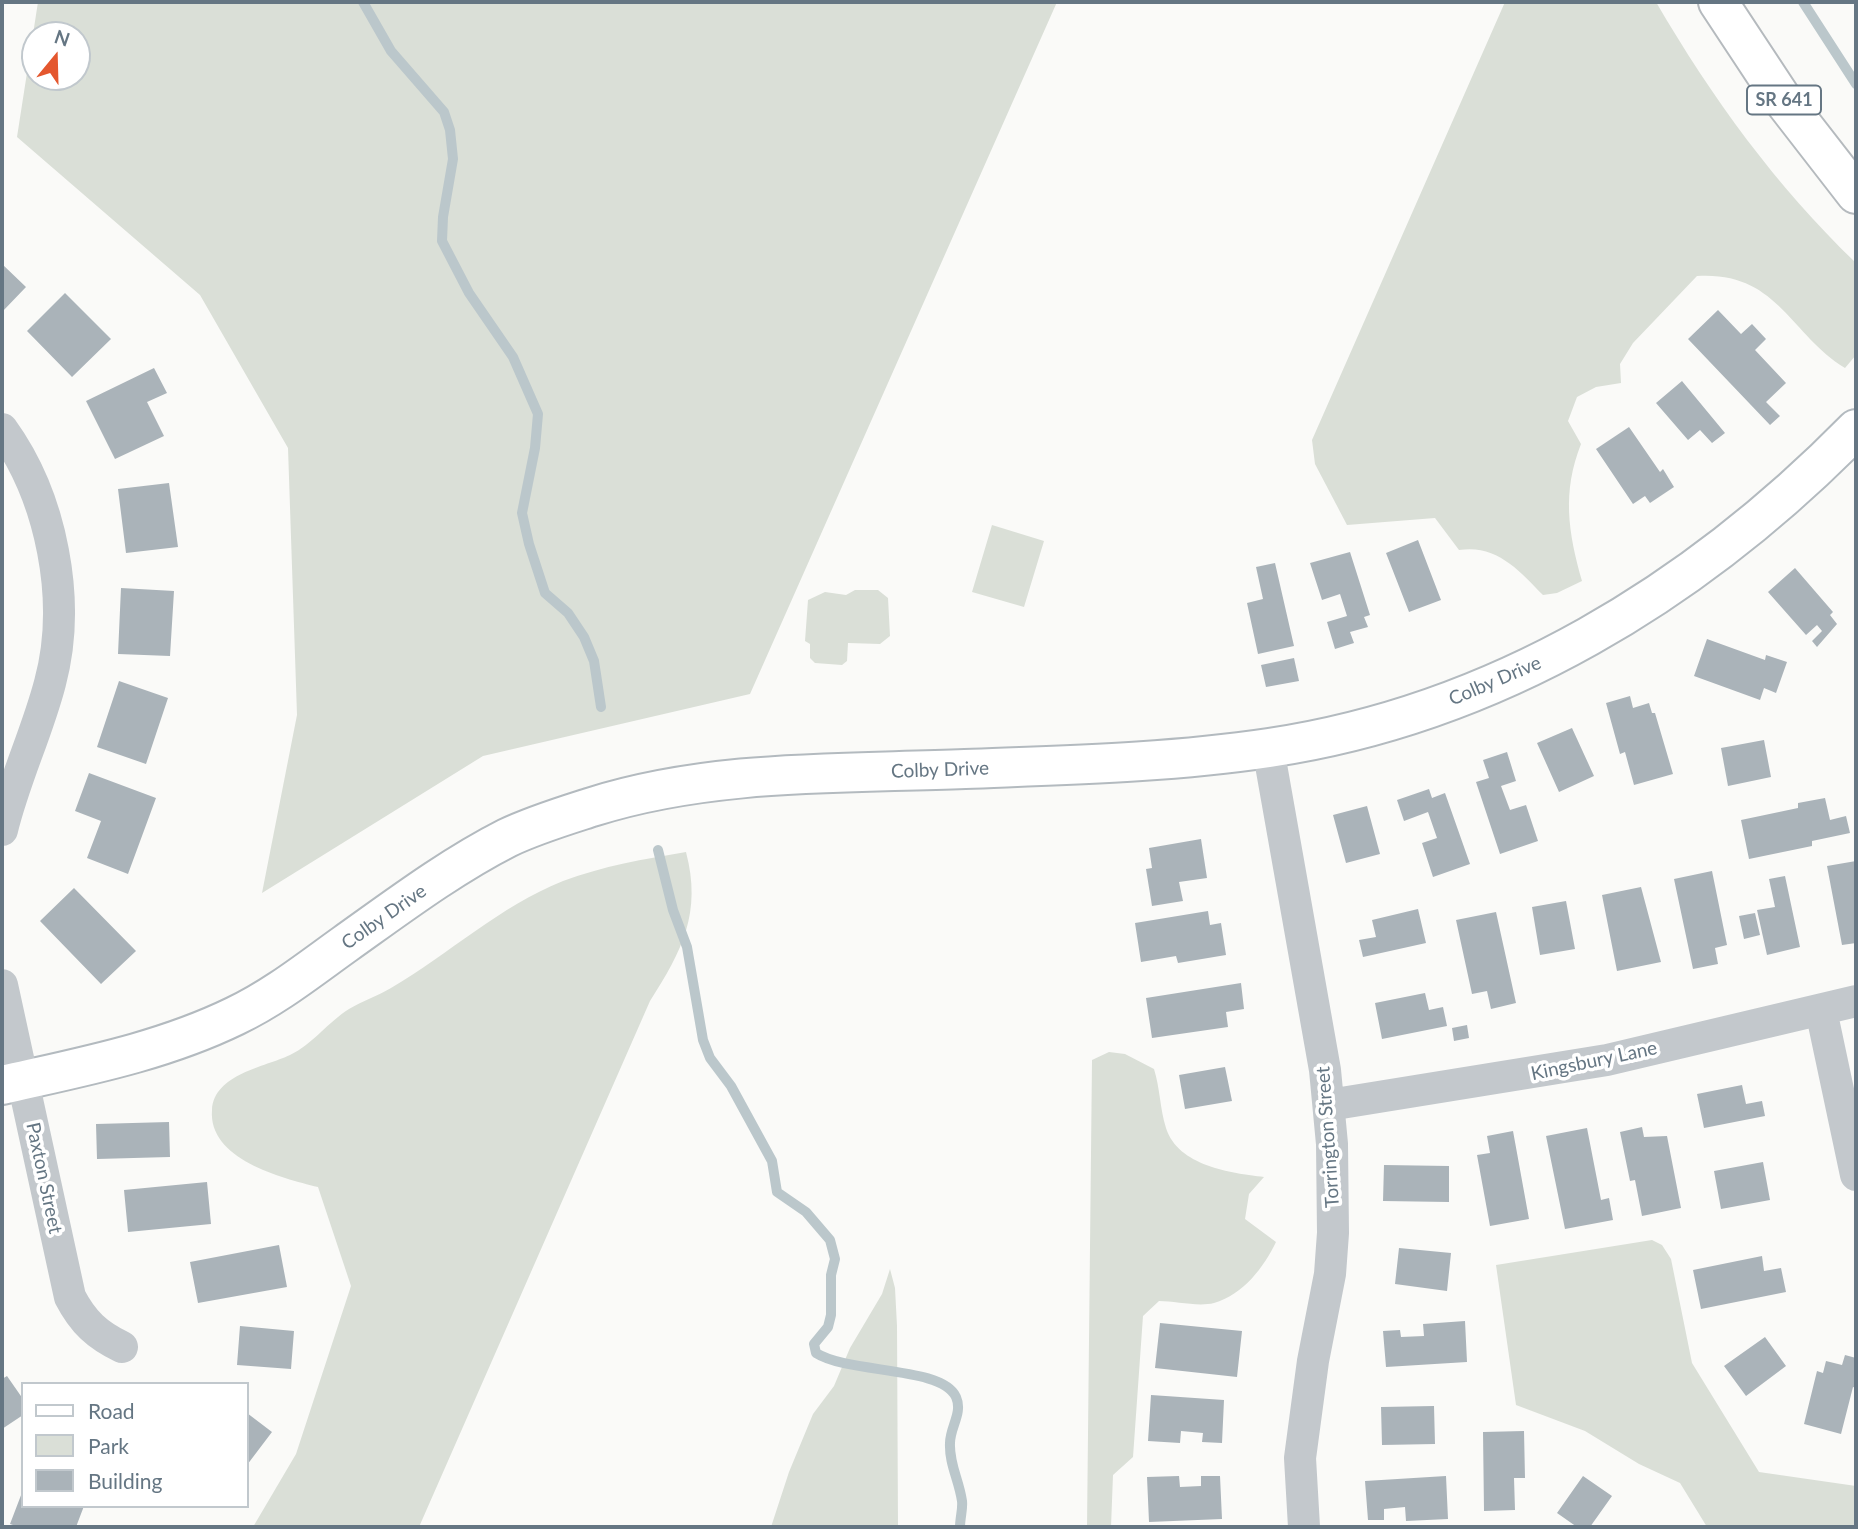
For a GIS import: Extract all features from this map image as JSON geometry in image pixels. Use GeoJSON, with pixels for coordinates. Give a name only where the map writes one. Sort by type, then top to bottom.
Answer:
{"type":"FeatureCollection","features":[{"type":"Feature","properties":{"kind":"street","name":"SR 641"},"geometry":{"type":"LineString","coordinates":[[1718,2],[1780,96],[1856,194]]}},
{"type":"Feature","properties":{"kind":"street"},"geometry":{"type":"LineString","coordinates":[[2,429],[30,477],[44,514],[56,572],[58,621],[51,680],[37,727],[11,794],[2,830]]}},
{"type":"Feature","properties":{"kind":"street","name":"Colby Drive"},"geometry":{"type":"LineString","coordinates":[[12,1082],[123,1058],[234,1016],[291,983],[437,880],[508,838],[550,821],[639,793],[722,780],[1142,762],[1268,748],[1369,727],[1448,702],[1506,679],[1641,608],[1781,502],[1856,429]]}},
{"type":"Feature","properties":{"kind":"street","name":"Torrington Street"},"geometry":{"type":"LineString","coordinates":[[1268,748],[1329,1105],[1333,1233],[1303,1429],[1301,1480],[1304,1527]]}},
{"type":"Feature","properties":{"kind":"street","name":"Paxton Street"},"geometry":{"type":"LineString","coordinates":[[2,985],[12,1082],[70,1297],[82,1319],[91,1328],[100,1336],[122,1347]]}},
{"type":"Feature","properties":{"kind":"street","name":"Kingsbury Lane"},"geometry":{"type":"LineString","coordinates":[[1329,1105],[1607,1060],[1856,1001]]}},
{"type":"Feature","properties":{"kind":"street"},"geometry":{"type":"LineString","coordinates":[[1821,1010],[1856,1175]]}},
{"type":"Feature","properties":{"kind":"green space"},"geometry":{"type":"Polygon","coordinates":[[[38,2],[1057,2],[750,694],[483,756],[262,893],[297,715],[288,448],[200,295],[17,137],[24,91],[91,91],[91,21],[35,21],[38,2]]]}},
{"type":"Feature","properties":{"kind":"green space"},"geometry":{"type":"Polygon","coordinates":[[[1505,2],[1656,2],[1677,38],[1747,140],[1799,203],[1856,263],[1856,355],[1845,368],[1826,354],[1764,294],[1746,283],[1724,277],[1697,276],[1633,343],[1620,364],[1621,383],[1596,387],[1577,397],[1568,421],[1581,444],[1571,479],[1569,512],[1573,546],[1582,581],[1557,593],[1543,595],[1516,568],[1496,555],[1472,549],[1459,550],[1435,518],[1347,525],[1315,464],[1312,440],[1505,2]]]}},
{"type":"Feature","properties":{"kind":"green space"},"geometry":{"type":"Polygon","coordinates":[[[992,525],[1044,541],[1024,607],[972,592],[992,525]]]}},
{"type":"Feature","properties":{"kind":"green space"},"geometry":{"type":"Polygon","coordinates":[[[855,590],[878,590],[888,598],[890,636],[880,644],[848,643],[847,661],[842,665],[815,663],[810,658],[810,644],[805,641],[808,600],[825,592],[846,595],[855,590]]]}},
{"type":"Feature","properties":{"kind":"green space"},"geometry":{"type":"Polygon","coordinates":[[[686,852],[692,894],[686,931],[680,948],[650,1001],[419,1527],[253,1527],[296,1454],[351,1286],[318,1187],[267,1172],[234,1154],[214,1127],[212,1110],[215,1098],[231,1080],[242,1073],[290,1055],[349,1009],[391,988],[496,917],[540,891],[593,871],[686,852]]]}},
{"type":"Feature","properties":{"kind":"green space"},"geometry":{"type":"Polygon","coordinates":[[[1109,1052],[1125,1054],[1154,1069],[1166,1128],[1172,1141],[1182,1151],[1222,1170],[1264,1177],[1249,1194],[1245,1219],[1276,1242],[1251,1279],[1234,1294],[1214,1303],[1159,1301],[1143,1316],[1133,1457],[1113,1475],[1111,1527],[1087,1527],[1092,1060],[1109,1052]]]}},
{"type":"Feature","properties":{"kind":"green space"},"geometry":{"type":"Polygon","coordinates":[[[1652,1240],[1662,1245],[1671,1259],[1692,1363],[1759,1472],[1856,1486],[1856,1527],[1707,1527],[1680,1483],[1639,1464],[1585,1431],[1516,1405],[1496,1265],[1652,1240]]]}},
{"type":"Feature","properties":{"kind":"green space"},"geometry":{"type":"Polygon","coordinates":[[[890,1269],[895,1288],[897,1326],[898,1527],[771,1527],[789,1472],[813,1414],[834,1386],[850,1348],[882,1294],[890,1269]]]}},
{"type":"Feature","properties":{"kind":"building"},"geometry":{"type":"Polygon","coordinates":[[[2,264],[26,287],[2,312],[2,264]]]}},
{"type":"Feature","properties":{"kind":"building"},"geometry":{"type":"Polygon","coordinates":[[[65,293],[111,339],[72,377],[27,331],[65,293]]]}},
{"type":"Feature","properties":{"kind":"building"},"geometry":{"type":"Polygon","coordinates":[[[1718,310],[1741,334],[1752,324],[1766,339],[1755,350],[1786,383],[1766,402],[1780,416],[1770,425],[1688,339],[1718,310]]]}},
{"type":"Feature","properties":{"kind":"building"},"geometry":{"type":"Polygon","coordinates":[[[154,368],[167,393],[147,402],[164,436],[115,459],[86,401],[154,368]]]}},
{"type":"Feature","properties":{"kind":"building"},"geometry":{"type":"Polygon","coordinates":[[[1682,381],[1725,433],[1712,443],[1700,430],[1688,440],[1656,403],[1682,381]]]}},
{"type":"Feature","properties":{"kind":"building"},"geometry":{"type":"Polygon","coordinates":[[[1629,427],[1660,472],[1663,469],[1674,487],[1650,503],[1645,496],[1633,504],[1596,449],[1629,427]]]}},
{"type":"Feature","properties":{"kind":"building"},"geometry":{"type":"Polygon","coordinates":[[[169,483],[178,547],[126,553],[118,489],[169,483]]]}},
{"type":"Feature","properties":{"kind":"building"},"geometry":{"type":"Polygon","coordinates":[[[1418,540],[1441,600],[1409,612],[1386,553],[1418,540]]]}},
{"type":"Feature","properties":{"kind":"building"},"geometry":{"type":"Polygon","coordinates":[[[1350,552],[1370,615],[1364,617],[1368,627],[1350,632],[1354,643],[1335,649],[1327,622],[1347,616],[1340,594],[1322,600],[1310,563],[1350,552]]]}},
{"type":"Feature","properties":{"kind":"building"},"geometry":{"type":"Polygon","coordinates":[[[1275,563],[1294,646],[1258,654],[1247,603],[1263,599],[1256,567],[1275,563]]]}},
{"type":"Feature","properties":{"kind":"building"},"geometry":{"type":"Polygon","coordinates":[[[1795,568],[1833,612],[1830,615],[1837,624],[1817,647],[1812,641],[1822,631],[1817,625],[1806,635],[1768,592],[1795,568]]]}},
{"type":"Feature","properties":{"kind":"building"},"geometry":{"type":"Polygon","coordinates":[[[121,588],[174,591],[170,656],[118,654],[121,588]]]}},
{"type":"Feature","properties":{"kind":"building"},"geometry":{"type":"Polygon","coordinates":[[[1707,639],[1765,660],[1766,655],[1787,662],[1776,693],[1764,688],[1760,700],[1694,676],[1707,639]]]}},
{"type":"Feature","properties":{"kind":"building"},"geometry":{"type":"Polygon","coordinates":[[[1294,658],[1299,681],[1266,687],[1261,665],[1294,658]]]}},
{"type":"Feature","properties":{"kind":"building"},"geometry":{"type":"Polygon","coordinates":[[[119,681],[168,698],[146,764],[97,747],[119,681]]]}},
{"type":"Feature","properties":{"kind":"building"},"geometry":{"type":"Polygon","coordinates":[[[1630,696],[1633,708],[1649,703],[1652,713],[1655,713],[1673,774],[1634,785],[1625,752],[1620,754],[1606,703],[1630,696]]]}},
{"type":"Feature","properties":{"kind":"building"},"geometry":{"type":"Polygon","coordinates":[[[1572,728],[1594,776],[1559,792],[1537,743],[1572,728]]]}},
{"type":"Feature","properties":{"kind":"building"},"geometry":{"type":"Polygon","coordinates":[[[1764,740],[1771,777],[1728,786],[1721,748],[1764,740]]]}},
{"type":"Feature","properties":{"kind":"building"},"geometry":{"type":"Polygon","coordinates":[[[1507,752],[1516,781],[1501,786],[1510,810],[1526,805],[1538,841],[1500,854],[1476,782],[1489,778],[1483,760],[1507,752]]]}},
{"type":"Feature","properties":{"kind":"building"},"geometry":{"type":"Polygon","coordinates":[[[89,773],[156,798],[128,874],[87,858],[101,821],[75,811],[89,773]]]}},
{"type":"Feature","properties":{"kind":"building"},"geometry":{"type":"Polygon","coordinates":[[[1429,789],[1432,798],[1445,793],[1470,864],[1433,877],[1422,843],[1437,838],[1428,812],[1404,821],[1397,800],[1429,789]]]}},
{"type":"Feature","properties":{"kind":"building"},"geometry":{"type":"Polygon","coordinates":[[[1825,798],[1830,820],[1846,816],[1850,833],[1812,841],[1812,846],[1749,859],[1741,820],[1798,808],[1798,803],[1825,798]]]}},
{"type":"Feature","properties":{"kind":"building"},"geometry":{"type":"Polygon","coordinates":[[[1367,806],[1380,854],[1346,863],[1333,815],[1367,806]]]}},
{"type":"Feature","properties":{"kind":"building"},"geometry":{"type":"Polygon","coordinates":[[[1201,839],[1207,878],[1179,882],[1183,901],[1152,906],[1146,869],[1152,868],[1149,848],[1201,839]]]}},
{"type":"Feature","properties":{"kind":"building"},"geometry":{"type":"Polygon","coordinates":[[[1856,861],[1856,943],[1842,945],[1827,866],[1856,861]]]}},
{"type":"Feature","properties":{"kind":"building"},"geometry":{"type":"Polygon","coordinates":[[[1712,871],[1727,945],[1715,948],[1718,964],[1693,969],[1674,879],[1712,871]]]}},
{"type":"Feature","properties":{"kind":"building"},"geometry":{"type":"Polygon","coordinates":[[[1785,876],[1800,947],[1767,955],[1757,910],[1775,907],[1769,879],[1785,876]]]}},
{"type":"Feature","properties":{"kind":"building"},"geometry":{"type":"Polygon","coordinates":[[[1641,887],[1661,962],[1617,971],[1602,895],[1641,887]]]}},
{"type":"Feature","properties":{"kind":"building"},"geometry":{"type":"Polygon","coordinates":[[[74,888],[136,951],[101,984],[40,921],[74,888]]]}},
{"type":"Feature","properties":{"kind":"building"},"geometry":{"type":"Polygon","coordinates":[[[1566,901],[1575,949],[1540,955],[1532,907],[1566,901]]]}},
{"type":"Feature","properties":{"kind":"building"},"geometry":{"type":"Polygon","coordinates":[[[1418,909],[1426,943],[1363,957],[1359,940],[1376,937],[1372,920],[1418,909]]]}},
{"type":"Feature","properties":{"kind":"building"},"geometry":{"type":"Polygon","coordinates":[[[1208,911],[1210,925],[1221,923],[1226,955],[1178,963],[1176,956],[1141,962],[1135,923],[1208,911]]]}},
{"type":"Feature","properties":{"kind":"building"},"geometry":{"type":"Polygon","coordinates":[[[1496,912],[1516,1003],[1491,1009],[1487,991],[1472,994],[1456,920],[1496,912]]]}},
{"type":"Feature","properties":{"kind":"building"},"geometry":{"type":"Polygon","coordinates":[[[1755,913],[1760,935],[1744,939],[1739,916],[1755,913]]]}},
{"type":"Feature","properties":{"kind":"building"},"geometry":{"type":"Polygon","coordinates":[[[1241,983],[1244,1009],[1226,1012],[1228,1027],[1152,1038],[1146,998],[1241,983]]]}},
{"type":"Feature","properties":{"kind":"building"},"geometry":{"type":"Polygon","coordinates":[[[1425,993],[1429,1010],[1443,1007],[1447,1026],[1382,1039],[1375,1003],[1425,993]]]}},
{"type":"Feature","properties":{"kind":"building"},"geometry":{"type":"Polygon","coordinates":[[[1467,1025],[1469,1038],[1454,1041],[1452,1028],[1467,1025]]]}},
{"type":"Feature","properties":{"kind":"building"},"geometry":{"type":"Polygon","coordinates":[[[1225,1067],[1232,1101],[1185,1109],[1179,1075],[1225,1067]]]}},
{"type":"Feature","properties":{"kind":"building"},"geometry":{"type":"Polygon","coordinates":[[[1742,1085],[1746,1104],[1762,1101],[1765,1116],[1704,1128],[1697,1094],[1742,1085]]]}},
{"type":"Feature","properties":{"kind":"building"},"geometry":{"type":"Polygon","coordinates":[[[169,1122],[170,1157],[97,1159],[96,1124],[169,1122]]]}},
{"type":"Feature","properties":{"kind":"building"},"geometry":{"type":"Polygon","coordinates":[[[1642,1127],[1644,1137],[1667,1136],[1681,1208],[1642,1216],[1635,1180],[1630,1181],[1620,1132],[1642,1127]]]}},
{"type":"Feature","properties":{"kind":"building"},"geometry":{"type":"Polygon","coordinates":[[[1587,1128],[1601,1200],[1609,1198],[1613,1220],[1565,1229],[1546,1136],[1587,1128]]]}},
{"type":"Feature","properties":{"kind":"building"},"geometry":{"type":"Polygon","coordinates":[[[1513,1131],[1529,1219],[1490,1226],[1477,1155],[1490,1153],[1487,1136],[1513,1131]]]}},
{"type":"Feature","properties":{"kind":"building"},"geometry":{"type":"Polygon","coordinates":[[[1763,1162],[1770,1200],[1721,1209],[1714,1171],[1763,1162]]]}},
{"type":"Feature","properties":{"kind":"building"},"geometry":{"type":"Polygon","coordinates":[[[1384,1165],[1449,1166],[1449,1202],[1383,1201],[1384,1165]]]}},
{"type":"Feature","properties":{"kind":"building"},"geometry":{"type":"Polygon","coordinates":[[[207,1182],[211,1224],[128,1232],[124,1190],[207,1182]]]}},
{"type":"Feature","properties":{"kind":"building"},"geometry":{"type":"Polygon","coordinates":[[[279,1245],[287,1287],[198,1303],[190,1262],[279,1245]]]}},
{"type":"Feature","properties":{"kind":"building"},"geometry":{"type":"Polygon","coordinates":[[[1399,1248],[1451,1253],[1447,1291],[1395,1284],[1399,1248]]]}},
{"type":"Feature","properties":{"kind":"building"},"geometry":{"type":"Polygon","coordinates":[[[1762,1256],[1764,1271],[1781,1268],[1786,1292],[1701,1309],[1693,1270],[1762,1256]]]}},
{"type":"Feature","properties":{"kind":"building"},"geometry":{"type":"Polygon","coordinates":[[[1465,1321],[1467,1362],[1386,1367],[1383,1331],[1400,1330],[1401,1337],[1424,1336],[1423,1324],[1465,1321]]]}},
{"type":"Feature","properties":{"kind":"building"},"geometry":{"type":"Polygon","coordinates":[[[1160,1323],[1242,1331],[1237,1377],[1155,1368],[1160,1323]]]}},
{"type":"Feature","properties":{"kind":"building"},"geometry":{"type":"Polygon","coordinates":[[[240,1326],[294,1331],[291,1369],[237,1365],[240,1326]]]}},
{"type":"Feature","properties":{"kind":"building"},"geometry":{"type":"Polygon","coordinates":[[[1765,1337],[1786,1366],[1746,1396],[1724,1366],[1765,1337]]]}},
{"type":"Feature","properties":{"kind":"building"},"geometry":{"type":"Polygon","coordinates":[[[1845,1355],[1856,1358],[1856,1388],[1853,1387],[1841,1434],[1804,1424],[1817,1371],[1823,1373],[1826,1361],[1842,1365],[1845,1355]]]}},
{"type":"Feature","properties":{"kind":"building"},"geometry":{"type":"Polygon","coordinates":[[[7,1376],[21,1396],[21,1416],[2,1429],[2,1379],[7,1376]]]}},
{"type":"Feature","properties":{"kind":"building"},"geometry":{"type":"Polygon","coordinates":[[[1151,1395],[1224,1400],[1222,1443],[1202,1442],[1203,1433],[1181,1431],[1180,1443],[1148,1441],[1151,1395]]]}},
{"type":"Feature","properties":{"kind":"building"},"geometry":{"type":"Polygon","coordinates":[[[1434,1406],[1435,1444],[1382,1445],[1381,1407],[1434,1406]]]}},
{"type":"Feature","properties":{"kind":"building"},"geometry":{"type":"Polygon","coordinates":[[[248,1414],[272,1432],[248,1464],[248,1414]]]}},
{"type":"Feature","properties":{"kind":"building"},"geometry":{"type":"Polygon","coordinates":[[[1524,1431],[1525,1478],[1514,1478],[1515,1510],[1484,1511],[1483,1432],[1524,1431]]]}},
{"type":"Feature","properties":{"kind":"building"},"geometry":{"type":"Polygon","coordinates":[[[1179,1476],[1180,1487],[1201,1486],[1201,1476],[1220,1476],[1222,1519],[1149,1522],[1147,1477],[1179,1476]]]}},
{"type":"Feature","properties":{"kind":"building"},"geometry":{"type":"Polygon","coordinates":[[[1446,1476],[1448,1519],[1406,1521],[1405,1507],[1384,1509],[1384,1520],[1368,1520],[1365,1481],[1446,1476]]]}},
{"type":"Feature","properties":{"kind":"building"},"geometry":{"type":"Polygon","coordinates":[[[1583,1476],[1612,1496],[1590,1527],[1577,1527],[1557,1513],[1583,1476]]]}},
{"type":"Feature","properties":{"kind":"building"},"geometry":{"type":"Polygon","coordinates":[[[21,1495],[21,1508],[83,1508],[76,1527],[19,1527],[10,1524],[21,1495]]]}},
{"type":"Feature","properties":{"kind":"waterway"},"geometry":{"type":"LineString","coordinates":[[363,2],[391,51],[444,112],[450,130],[453,159],[443,217],[442,241],[469,293],[513,357],[538,414],[535,448],[522,513],[545,593],[568,613],[584,637],[594,661],[601,707]]}},
{"type":"Feature","properties":{"kind":"waterway"},"geometry":{"type":"LineString","coordinates":[[1803,2],[1856,84]]}},
{"type":"Feature","properties":{"kind":"waterway"},"geometry":{"type":"LineString","coordinates":[[658,850],[673,910],[687,947],[703,1040],[710,1058],[731,1086],[772,1161],[777,1192],[806,1212],[830,1240],[835,1259],[831,1275],[831,1315],[828,1327],[814,1344],[816,1353],[831,1360],[933,1380],[947,1387],[956,1397],[958,1409],[950,1451],[962,1501],[960,1527]]}}]}
